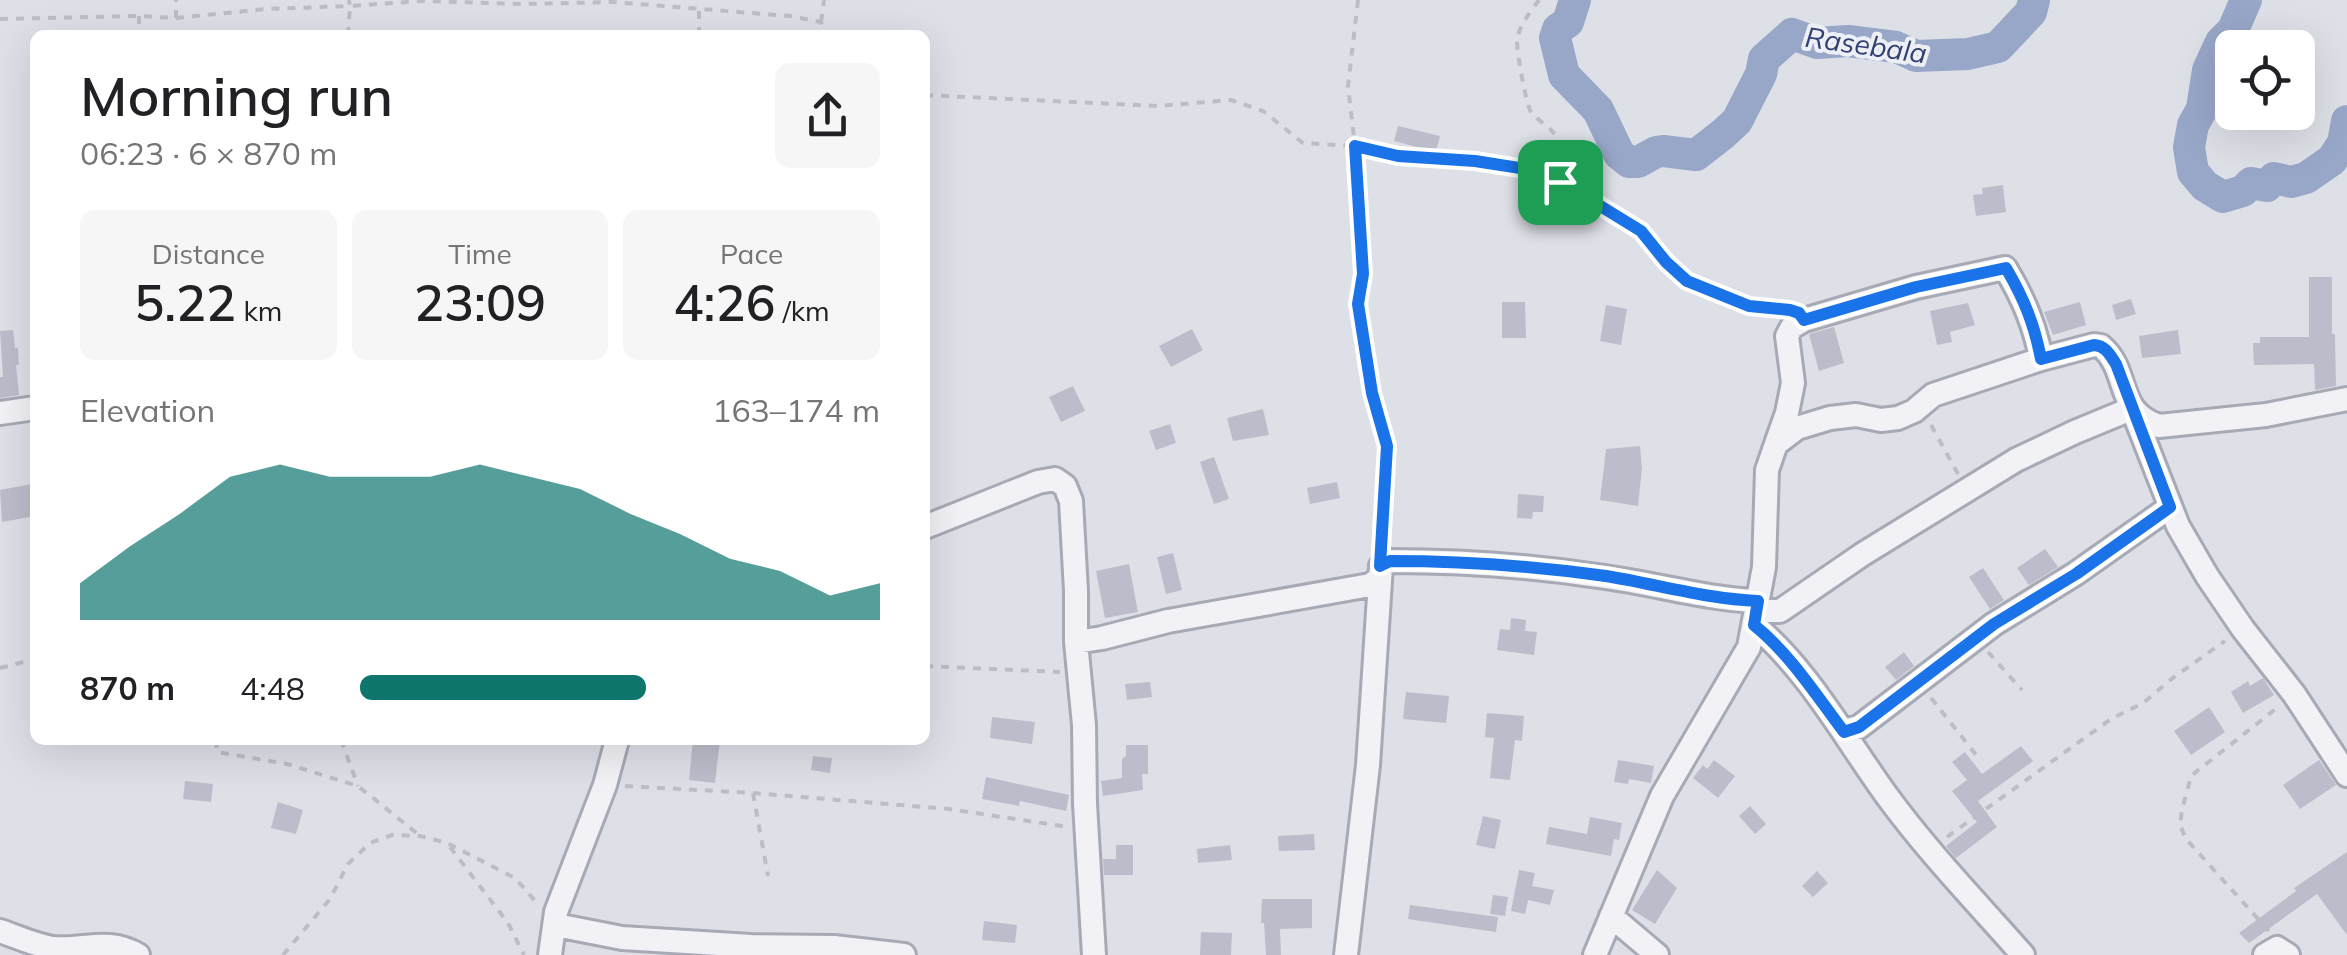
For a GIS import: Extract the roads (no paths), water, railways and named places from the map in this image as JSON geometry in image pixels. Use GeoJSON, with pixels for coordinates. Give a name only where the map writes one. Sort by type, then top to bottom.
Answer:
{"type":"FeatureCollection","features":[{"type":"Feature","properties":{"kind":"street"},"geometry":{"type":"LineString","coordinates":[[1595,955],[1662,796],[1749,646],[1764,566],[1767,470],[1793,383],[1787,336],[1792,327],[1916,287],[2006,268],[2023,296],[2041,359]]}},
{"type":"Feature","properties":{"kind":"street"},"geometry":{"type":"LineString","coordinates":[[1776,444],[1797,428],[1830,418],[1898,418],[1914,411],[1933,394],[2041,359],[2101,346],[2116,364],[2178,526],[2243,629],[2294,694],[2347,775]]}},
{"type":"Feature","properties":{"kind":"street"},"geometry":{"type":"LineString","coordinates":[[1076,642],[1168,621],[1370,585],[1390,561],[1519,564],[1709,596],[1756,612],[1780,610],[1862,554],[2016,460],[2121,413],[2133,411],[2158,426],[2266,415],[2347,399]]}},
{"type":"Feature","properties":{"kind":"street"},"geometry":{"type":"LineString","coordinates":[[0,412],[30,409]]}},
{"type":"Feature","properties":{"kind":"street"},"geometry":{"type":"LineString","coordinates":[[930,524],[1055,479],[1065,486],[1071,501],[1094,955]]}},
{"type":"Feature","properties":{"kind":"street"},"geometry":{"type":"LineString","coordinates":[[1844,732],[1859,727],[1975,637],[2076,574],[2170,507]]}},
{"type":"Feature","properties":{"kind":"street"},"geometry":{"type":"LineString","coordinates":[[1346,955],[1368,765],[1380,572]]}},
{"type":"Feature","properties":{"kind":"street"},"geometry":{"type":"LineString","coordinates":[[1756,612],[1768,636],[1844,732],[1888,797],[2024,955]]}},
{"type":"Feature","properties":{"kind":"street"},"geometry":{"type":"LineString","coordinates":[[550,955],[556,918],[616,745]]}},
{"type":"Feature","properties":{"kind":"street"},"geometry":{"type":"LineString","coordinates":[[1611,916],[1657,955]]}},
{"type":"Feature","properties":{"kind":"street"},"geometry":{"type":"LineString","coordinates":[[556,918],[622,938],[751,950],[834,947],[904,955]]}},
{"type":"Feature","properties":{"kind":"street"},"geometry":{"type":"LineString","coordinates":[[0,932],[55,948],[105,944],[138,955]]}},
{"type":"Feature","properties":{"kind":"waterway","name":"Rasebala"},"geometry":{"type":"LineString","coordinates":[[1575,0],[1568,22],[1558,29],[1555,38],[1564,75],[1598,110],[1619,154],[1629,162],[1663,151],[1696,155],[1723,134],[1737,121],[1761,74],[1764,59],[1792,34],[1817,43],[1848,41],[1896,47],[1916,56],[1968,54],[1998,47],[2031,12],[2034,0]]}},
{"type":"Feature","properties":{"kind":"waterway","name":"Rasebala"},"geometry":{"type":"LineString","coordinates":[[2246,0],[2208,70],[2202,109],[2193,125],[2189,147],[2193,172],[2205,186],[2223,197],[2243,191],[2251,183],[2267,186],[2274,178],[2291,182],[2306,178],[2332,160],[2343,143],[2347,121]]}}]}
